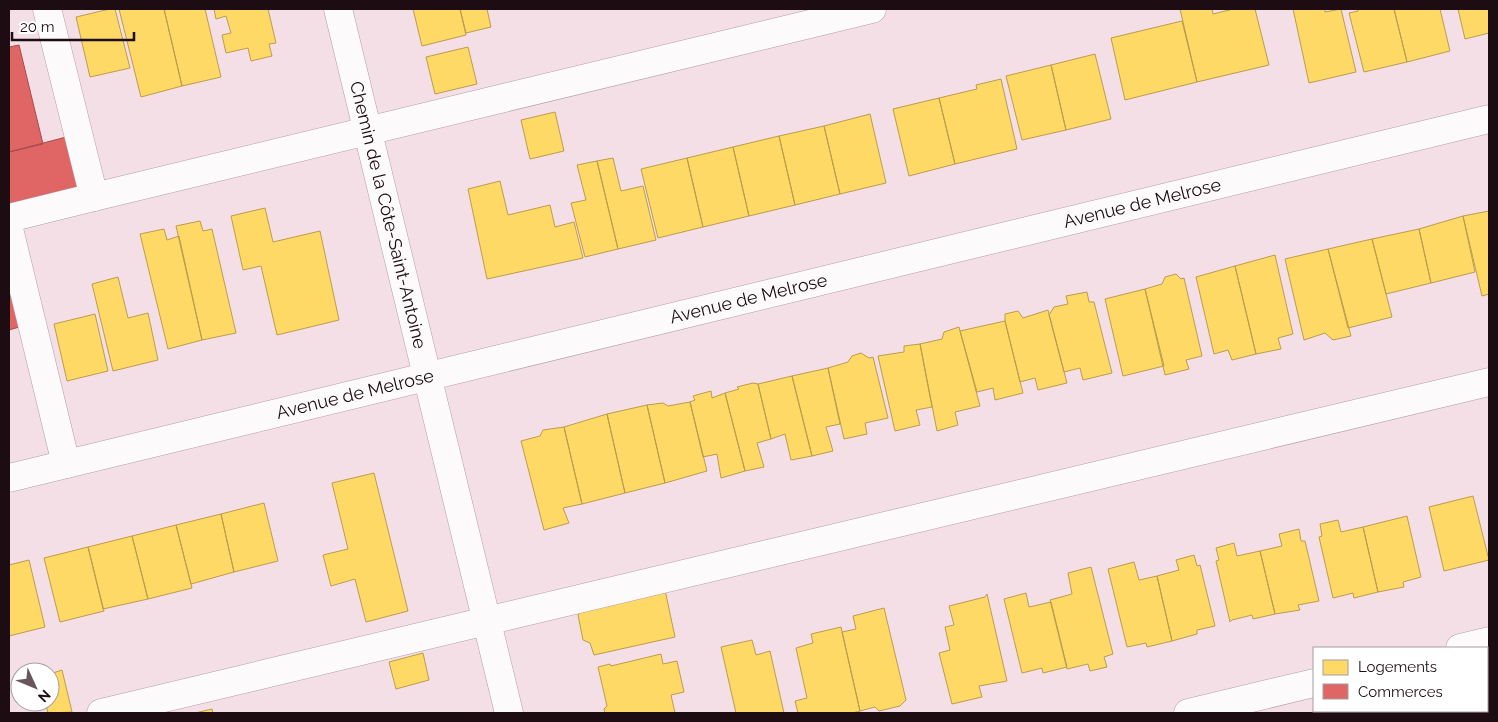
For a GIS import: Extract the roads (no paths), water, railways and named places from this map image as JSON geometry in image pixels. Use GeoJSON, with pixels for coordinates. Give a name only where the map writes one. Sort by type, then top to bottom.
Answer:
{"type":"FeatureCollection","features":[{"type":"Feature","properties":{"kind":"street"},"geometry":{"type":"LineString","coordinates":[[47,9],[94,197]]}},
{"type":"Feature","properties":{"kind":"street","name":"Chemin de la Côte-Saint-Antoine"},"geometry":{"type":"LineString","coordinates":[[338,9],[369,130],[509,713]]}},
{"type":"Feature","properties":{"kind":"street"},"geometry":{"type":"LineString","coordinates":[[9,218],[872,9]]}},
{"type":"Feature","properties":{"kind":"street","name":"Avenue de Melrose"},"geometry":{"type":"LineString","coordinates":[[9,478],[1489,118]]}},
{"type":"Feature","properties":{"kind":"street"},"geometry":{"type":"LineString","coordinates":[[9,229],[66,464]]}},
{"type":"Feature","properties":{"kind":"street"},"geometry":{"type":"LineString","coordinates":[[101,713],[1489,382]]}},
{"type":"Feature","properties":{"kind":"street"},"geometry":{"type":"LineString","coordinates":[[1464,647],[1489,641]]}},
{"type":"Feature","properties":{"kind":"street"},"geometry":{"type":"LineString","coordinates":[[1188,713],[1313,683]]}}]}
